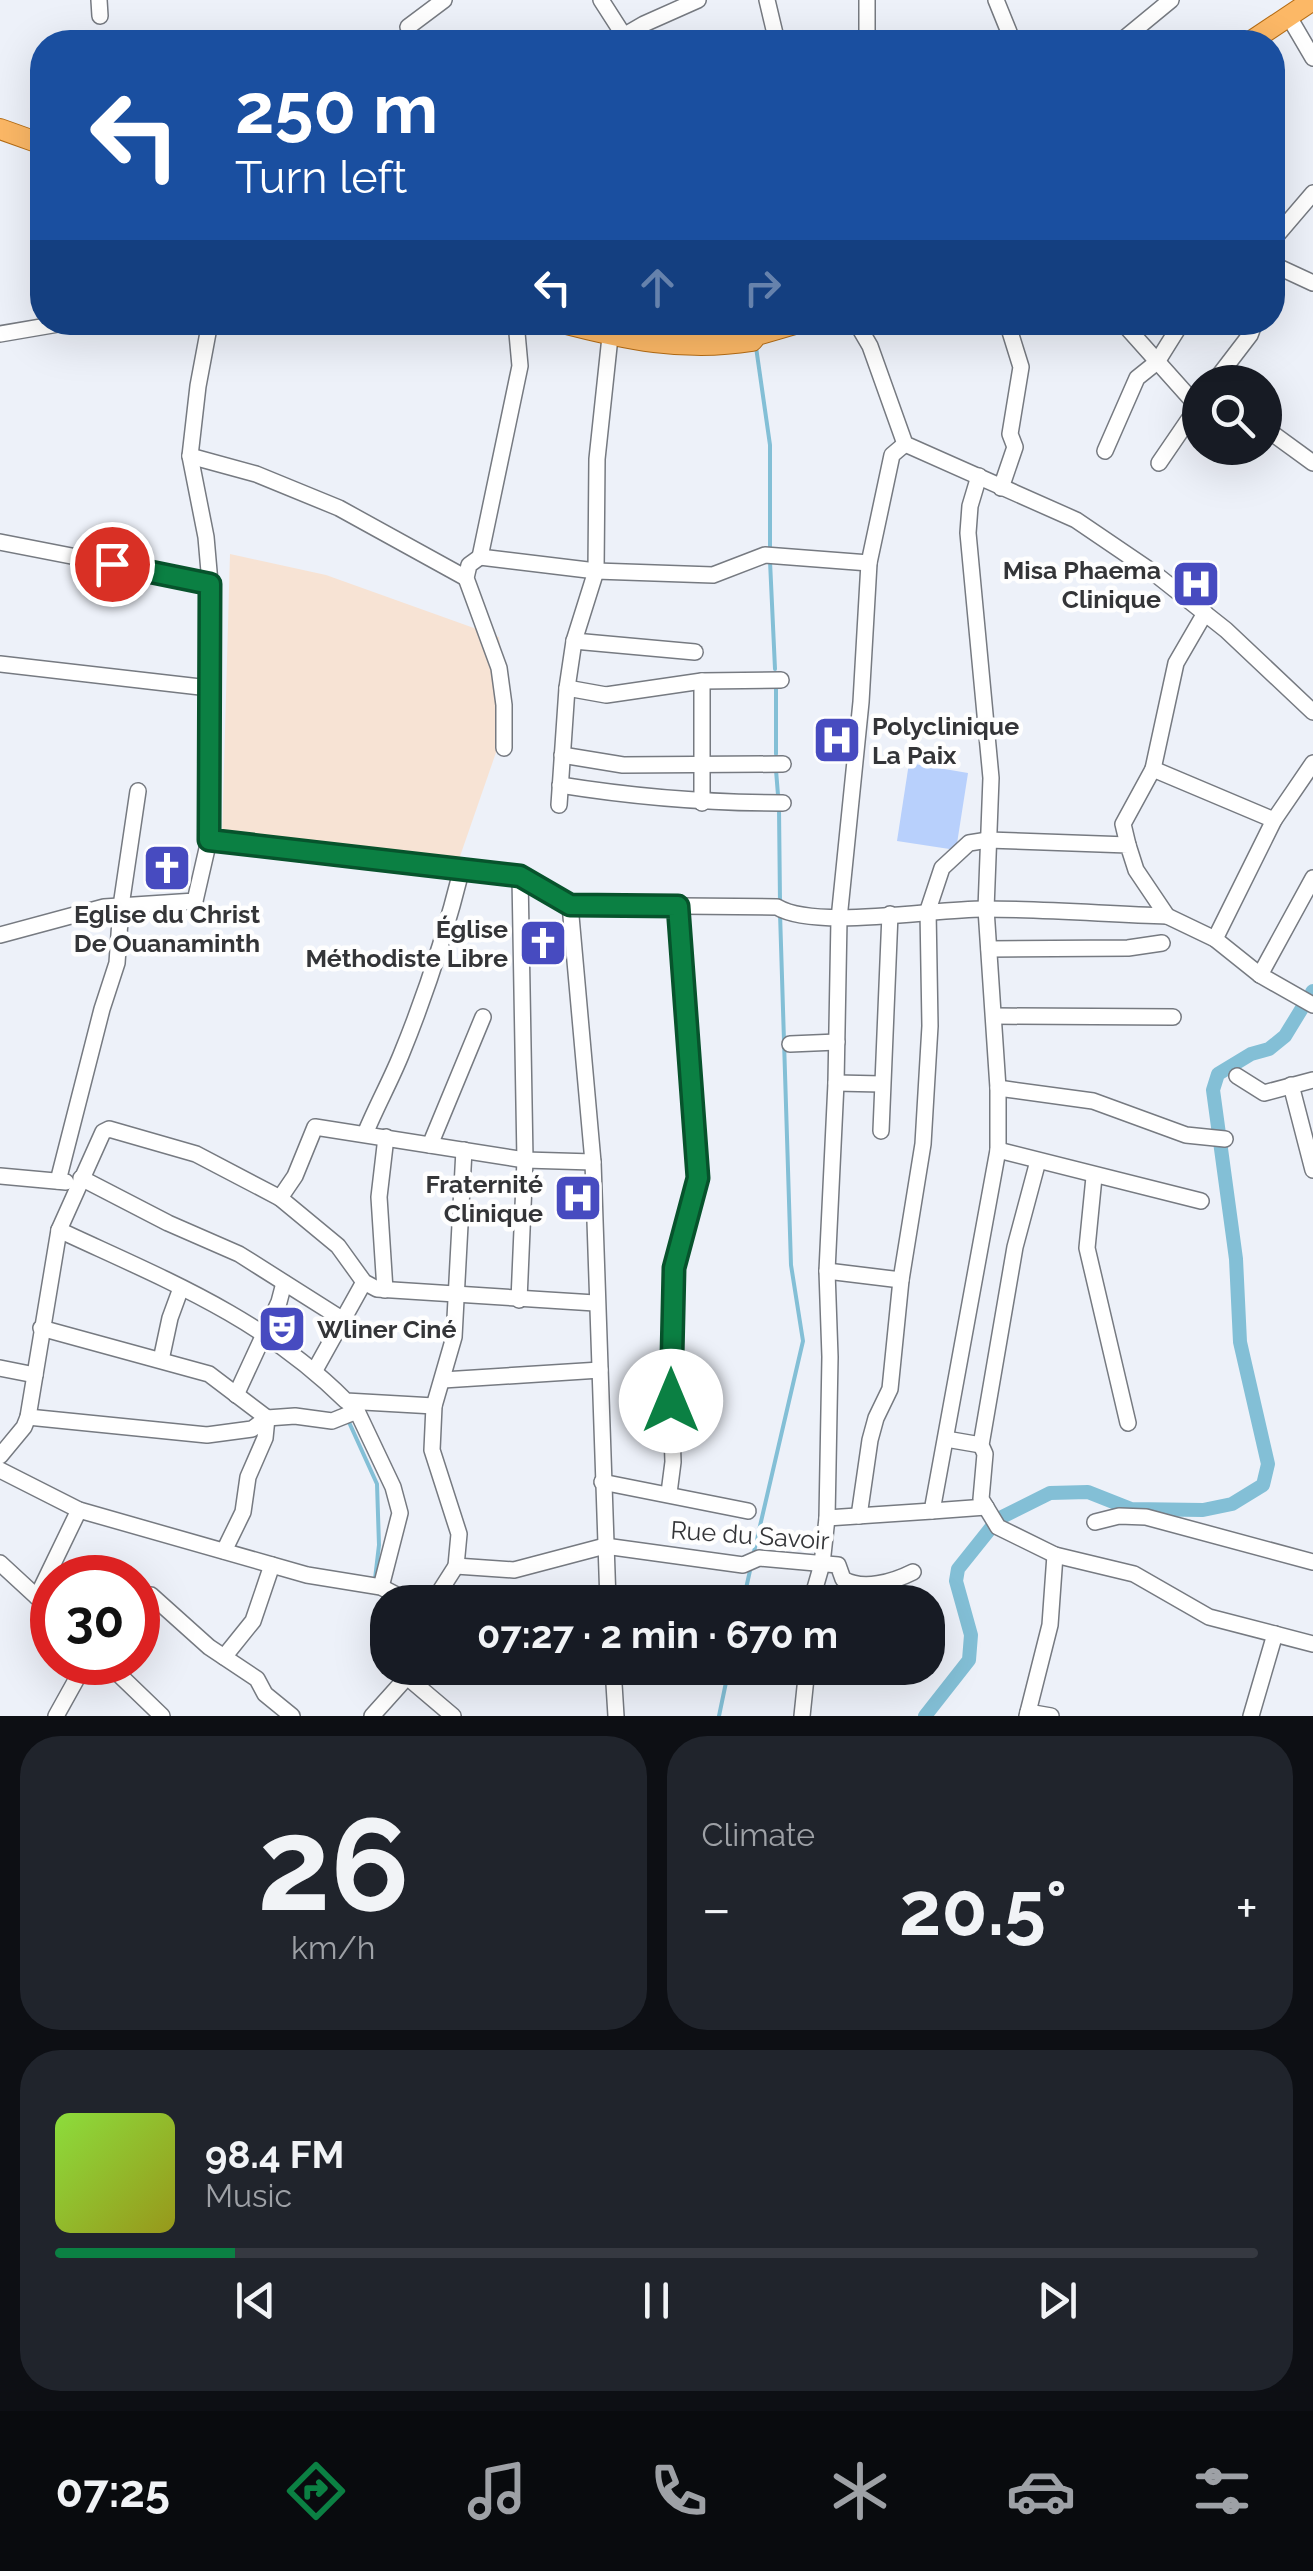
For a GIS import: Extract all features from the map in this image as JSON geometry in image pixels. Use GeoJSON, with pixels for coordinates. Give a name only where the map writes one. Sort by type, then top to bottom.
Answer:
{"type":"FeatureCollection","features":[{"type":"Feature","properties":{"kind":"main road"},"geometry":{"type":"LineString","coordinates":[[1266,30],[1297,7]]}},
{"type":"Feature","properties":{"kind":"main road"},"geometry":{"type":"LineString","coordinates":[[0,129],[30,140]]}},
{"type":"Feature","properties":{"kind":"main road"},"geometry":{"type":"LineString","coordinates":[[610,336],[688,347],[727,345],[763,335]]}},
{"type":"Feature","properties":{"kind":"street"},"geometry":{"type":"LineString","coordinates":[[408,27],[444,0]]}},
{"type":"Feature","properties":{"kind":"street"},"geometry":{"type":"LineString","coordinates":[[602,0],[621,30]]}},
{"type":"Feature","properties":{"kind":"street"},"geometry":{"type":"LineString","coordinates":[[767,0],[774,30]]}},
{"type":"Feature","properties":{"kind":"street"},"geometry":{"type":"LineString","coordinates":[[866,30],[867,0]]}},
{"type":"Feature","properties":{"kind":"street"},"geometry":{"type":"LineString","coordinates":[[996,0],[1008,30]]}},
{"type":"Feature","properties":{"kind":"street"},"geometry":{"type":"LineString","coordinates":[[1134,30],[1170,0]]}},
{"type":"Feature","properties":{"kind":"street"},"geometry":{"type":"LineString","coordinates":[[638,30],[692,1]]}},
{"type":"Feature","properties":{"kind":"street"},"geometry":{"type":"LineString","coordinates":[[1297,7],[1313,58]]}},
{"type":"Feature","properties":{"kind":"street"},"geometry":{"type":"LineString","coordinates":[[1285,226],[1313,193]]}},
{"type":"Feature","properties":{"kind":"street"},"geometry":{"type":"LineString","coordinates":[[1285,270],[1313,283]]}},
{"type":"Feature","properties":{"kind":"street"},"geometry":{"type":"LineString","coordinates":[[0,334],[30,329]]}},
{"type":"Feature","properties":{"kind":"street"},"geometry":{"type":"LineString","coordinates":[[0,935],[104,907],[195,902],[209,840],[210,584],[206,536],[190,456],[208,335]]}},
{"type":"Feature","properties":{"kind":"street"},"geometry":{"type":"LineString","coordinates":[[504,748],[499,668],[466,578],[469,565],[480,557],[520,366],[517,335]]}},
{"type":"Feature","properties":{"kind":"street"},"geometry":{"type":"LineString","coordinates":[[727,335],[727,345]]}},
{"type":"Feature","properties":{"kind":"street"},"geometry":{"type":"LineString","coordinates":[[864,335],[904,444],[1076,520],[1205,614],[1313,712]]}},
{"type":"Feature","properties":{"kind":"street"},"geometry":{"type":"LineString","coordinates":[[1001,488],[1015,446],[1010,434],[1021,367],[1011,335]]}},
{"type":"Feature","properties":{"kind":"street"},"geometry":{"type":"LineString","coordinates":[[1133,335],[1182,388]]}},
{"type":"Feature","properties":{"kind":"street"},"geometry":{"type":"LineString","coordinates":[[1106,451],[1137,378],[1157,362],[1174,335]]}},
{"type":"Feature","properties":{"kind":"street"},"geometry":{"type":"LineString","coordinates":[[1227,365],[1250,335]]}},
{"type":"Feature","properties":{"kind":"street"},"geometry":{"type":"LineString","coordinates":[[559,805],[574,642],[596,571],[597,459],[610,336]]}},
{"type":"Feature","properties":{"kind":"street"},"geometry":{"type":"LineString","coordinates":[[1158,462],[1182,429]]}},
{"type":"Feature","properties":{"kind":"street"},"geometry":{"type":"LineString","coordinates":[[1282,440],[1313,463]]}},
{"type":"Feature","properties":{"kind":"street"},"geometry":{"type":"LineString","coordinates":[[816,1585],[827,1518],[830,1357],[826,1271],[836,1084],[839,919],[861,702],[868,563],[892,455],[904,444]]}},
{"type":"Feature","properties":{"kind":"street"},"geometry":{"type":"LineString","coordinates":[[190,456],[256,474],[339,508],[466,578]]}},
{"type":"Feature","properties":{"kind":"street"},"geometry":{"type":"LineString","coordinates":[[932,1511],[998,1150],[998,1088],[986,909],[991,778],[968,533],[978,476]]}},
{"type":"Feature","properties":{"kind":"street"},"geometry":{"type":"LineString","coordinates":[[0,542],[210,584]]}},
{"type":"Feature","properties":{"kind":"street"},"geometry":{"type":"LineString","coordinates":[[480,557],[596,571],[713,575],[770,555],[868,563]]}},
{"type":"Feature","properties":{"kind":"street"},"geometry":{"type":"LineString","coordinates":[[1167,916],[1136,870],[1123,824],[1153,769],[1176,663],[1205,614]]}},
{"type":"Feature","properties":{"kind":"street"},"geometry":{"type":"LineString","coordinates":[[574,642],[695,652]]}},
{"type":"Feature","properties":{"kind":"street"},"geometry":{"type":"LineString","coordinates":[[0,664],[209,688]]}},
{"type":"Feature","properties":{"kind":"street"},"geometry":{"type":"LineString","coordinates":[[567,688],[606,695],[702,681],[781,680]]}},
{"type":"Feature","properties":{"kind":"street"},"geometry":{"type":"LineString","coordinates":[[702,681],[702,802]]}},
{"type":"Feature","properties":{"kind":"street"},"geometry":{"type":"LineString","coordinates":[[562,756],[623,764],[783,764]]}},
{"type":"Feature","properties":{"kind":"street"},"geometry":{"type":"LineString","coordinates":[[1215,939],[1274,820],[1313,763]]}},
{"type":"Feature","properties":{"kind":"street"},"geometry":{"type":"LineString","coordinates":[[1153,769],[1274,820]]}},
{"type":"Feature","properties":{"kind":"street"},"geometry":{"type":"LineString","coordinates":[[560,785],[702,802],[784,803]]}},
{"type":"Feature","properties":{"kind":"street"},"geometry":{"type":"LineString","coordinates":[[58,1181],[102,1009],[118,963],[138,790]]}},
{"type":"Feature","properties":{"kind":"street"},"geometry":{"type":"LineString","coordinates":[[209,840],[520,876],[570,905],[781,909],[839,919],[986,909],[1167,916],[1215,939],[1260,976],[1313,1006]]}},
{"type":"Feature","properties":{"kind":"street"},"geometry":{"type":"LineString","coordinates":[[859,1516],[870,1440],[890,1389],[901,1280],[923,1144],[930,1007],[928,910],[942,868],[970,843],[988,840],[1128,845]]}},
{"type":"Feature","properties":{"kind":"street"},"geometry":{"type":"LineString","coordinates":[[365,1134],[400,1060],[433,970],[462,868]]}},
{"type":"Feature","properties":{"kind":"street"},"geometry":{"type":"LineString","coordinates":[[518,1300],[524,1160],[520,876]]}},
{"type":"Feature","properties":{"kind":"street"},"geometry":{"type":"LineString","coordinates":[[1260,976],[1313,878]]}},
{"type":"Feature","properties":{"kind":"street"},"geometry":{"type":"LineString","coordinates":[[570,905],[592,1162],[607,1585]]}},
{"type":"Feature","properties":{"kind":"street"},"geometry":{"type":"LineString","coordinates":[[669,1493],[673,1462],[670,1370],[674,1268],[698,1178],[678,906]]}},
{"type":"Feature","properties":{"kind":"street"},"geometry":{"type":"LineString","coordinates":[[882,1131],[890,914]]}},
{"type":"Feature","properties":{"kind":"street"},"geometry":{"type":"LineString","coordinates":[[989,949],[1128,948],[1162,943]]}},
{"type":"Feature","properties":{"kind":"street"},"geometry":{"type":"LineString","coordinates":[[994,1016],[1172,1017]]}},
{"type":"Feature","properties":{"kind":"street"},"geometry":{"type":"LineString","coordinates":[[430,1144],[482,1017]]}},
{"type":"Feature","properties":{"kind":"street"},"geometry":{"type":"LineString","coordinates":[[790,1044],[837,1042]]}},
{"type":"Feature","properties":{"kind":"street"},"geometry":{"type":"LineString","coordinates":[[1238,1076],[1264,1093],[1313,1080]]}},
{"type":"Feature","properties":{"kind":"street"},"geometry":{"type":"LineString","coordinates":[[836,1084],[882,1084]]}},
{"type":"Feature","properties":{"kind":"street"},"geometry":{"type":"LineString","coordinates":[[1291,1086],[1313,1170]]}},
{"type":"Feature","properties":{"kind":"street"},"geometry":{"type":"LineString","coordinates":[[998,1088],[1092,1101],[1186,1135],[1221,1139]]}},
{"type":"Feature","properties":{"kind":"street"},"geometry":{"type":"LineString","coordinates":[[280,1198],[295,1176],[315,1127],[524,1160],[592,1162]]}},
{"type":"Feature","properties":{"kind":"street"},"geometry":{"type":"LineString","coordinates":[[0,1456],[24,1428],[28,1417],[59,1230],[103,1132],[109,1129],[196,1154],[280,1198],[338,1246],[364,1282],[385,1290],[595,1302]]}},
{"type":"Feature","properties":{"kind":"street"},"geometry":{"type":"LineString","coordinates":[[385,1290],[378,1197],[386,1137]]}},
{"type":"Feature","properties":{"kind":"street"},"geometry":{"type":"LineString","coordinates":[[444,1585],[456,1566],[459,1534],[432,1450],[434,1406],[454,1337],[464,1150]]}},
{"type":"Feature","properties":{"kind":"street"},"geometry":{"type":"LineString","coordinates":[[998,1150],[1201,1201]]}},
{"type":"Feature","properties":{"kind":"street"},"geometry":{"type":"LineString","coordinates":[[991,1516],[981,1499],[985,1454],[981,1446],[1015,1247],[1038,1161]]}},
{"type":"Feature","properties":{"kind":"street"},"geometry":{"type":"LineString","coordinates":[[0,1176],[80,1181],[210,1240],[345,1320]]}},
{"type":"Feature","properties":{"kind":"street"},"geometry":{"type":"LineString","coordinates":[[1094,1176],[1087,1248],[1128,1423]]}},
{"type":"Feature","properties":{"kind":"street"},"geometry":{"type":"LineString","coordinates":[[0,1470],[79,1510],[272,1565],[374,1585],[400,1512],[393,1487],[352,1406],[315,1370],[229,1310],[59,1230]]}},
{"type":"Feature","properties":{"kind":"street"},"geometry":{"type":"LineString","coordinates":[[826,1271],[901,1280]]}},
{"type":"Feature","properties":{"kind":"street"},"geometry":{"type":"LineString","coordinates":[[315,1370],[364,1282]]}},
{"type":"Feature","properties":{"kind":"street"},"geometry":{"type":"LineString","coordinates":[[236,1395],[280,1302],[284,1283]]}},
{"type":"Feature","properties":{"kind":"street"},"geometry":{"type":"LineString","coordinates":[[161,1360],[170,1318],[182,1288]]}},
{"type":"Feature","properties":{"kind":"street"},"geometry":{"type":"LineString","coordinates":[[41,1328],[210,1374],[267,1418]]}},
{"type":"Feature","properties":{"kind":"street"},"geometry":{"type":"LineString","coordinates":[[0,1368],[35,1375]]}},
{"type":"Feature","properties":{"kind":"street"},"geometry":{"type":"LineString","coordinates":[[443,1380],[600,1370]]}},
{"type":"Feature","properties":{"kind":"street"},"geometry":{"type":"LineString","coordinates":[[28,1417],[207,1435],[252,1429],[267,1418],[295,1416],[332,1421],[352,1406],[434,1406]]}},
{"type":"Feature","properties":{"kind":"street"},"geometry":{"type":"LineString","coordinates":[[224,1551],[242,1512],[248,1477],[265,1438],[267,1418]]}},
{"type":"Feature","properties":{"kind":"street"},"geometry":{"type":"LineString","coordinates":[[946,1438],[981,1446]]}},
{"type":"Feature","properties":{"kind":"street"},"geometry":{"type":"LineString","coordinates":[[602,1482],[748,1512]]}},
{"type":"Feature","properties":{"kind":"street"},"geometry":{"type":"LineString","coordinates":[[57,1555],[79,1510]]}},
{"type":"Feature","properties":{"kind":"street"},"geometry":{"type":"LineString","coordinates":[[827,1518],[932,1511],[991,1516],[1054,1555],[1134,1574],[1209,1617],[1313,1644]]}},
{"type":"Feature","properties":{"kind":"street"},"geometry":{"type":"LineString","coordinates":[[1096,1522],[1119,1516],[1146,1517],[1313,1562]]}},
{"type":"Feature","properties":{"kind":"street","name":"Rue du Savoir"},"geometry":{"type":"LineString","coordinates":[[456,1566],[514,1570],[604,1546],[743,1565],[752,1561],[838,1565],[842,1579],[852,1584],[898,1580],[913,1572]]}},
{"type":"Feature","properties":{"kind":"street"},"geometry":{"type":"LineString","coordinates":[[1051,1716],[1027,1714],[1050,1626],[1054,1555]]}},
{"type":"Feature","properties":{"kind":"street"},"geometry":{"type":"LineString","coordinates":[[0,1563],[30,1591]]}},
{"type":"Feature","properties":{"kind":"street"},"geometry":{"type":"LineString","coordinates":[[224,1657],[253,1620],[272,1565]]}},
{"type":"Feature","properties":{"kind":"street"},"geometry":{"type":"LineString","coordinates":[[160,1603],[224,1657],[258,1679],[265,1694],[292,1716]]}},
{"type":"Feature","properties":{"kind":"street"},"geometry":{"type":"LineString","coordinates":[[1251,1716],[1275,1634]]}},
{"type":"Feature","properties":{"kind":"street"},"geometry":{"type":"LineString","coordinates":[[56,1716],[73,1685]]}},
{"type":"Feature","properties":{"kind":"street"},"geometry":{"type":"LineString","coordinates":[[130,1685],[162,1716]]}},
{"type":"Feature","properties":{"kind":"street"},"geometry":{"type":"LineString","coordinates":[[372,1716],[398,1685]]}},
{"type":"Feature","properties":{"kind":"street"},"geometry":{"type":"LineString","coordinates":[[422,1685],[453,1716]]}},
{"type":"Feature","properties":{"kind":"street"},"geometry":{"type":"LineString","coordinates":[[614,1685],[616,1716]]}},
{"type":"Feature","properties":{"kind":"street"},"geometry":{"type":"LineString","coordinates":[[802,1716],[805,1685]]}},
{"type":"Feature","properties":{"kind":"shaded area"},"geometry":{"type":"Polygon","coordinates":[[[230,554],[326,575],[499,637],[509,715],[457,865],[222,837],[230,554]]]}},
{"type":"Feature","properties":{"kind":"shaded area"},"geometry":{"type":"Polygon","coordinates":[[[909,763],[968,773],[956,850],[897,841],[909,763]]]}},
{"type":"Feature","properties":{"kind":"waterway"},"geometry":{"type":"LineString","coordinates":[[756,347],[770,445],[770,552]]}},
{"type":"Feature","properties":{"kind":"waterway"},"geometry":{"type":"LineString","coordinates":[[770,561],[775,669]]}},
{"type":"Feature","properties":{"kind":"waterway"},"geometry":{"type":"LineString","coordinates":[[776,687],[776,754]]}},
{"type":"Feature","properties":{"kind":"waterway"},"geometry":{"type":"LineString","coordinates":[[776,770],[778,795]]}},
{"type":"Feature","properties":{"kind":"waterway"},"geometry":{"type":"LineString","coordinates":[[779,808],[780,903]]}},
{"type":"Feature","properties":{"kind":"waterway"},"geometry":{"type":"LineString","coordinates":[[753,1556],[803,1341],[791,1265],[780,913]]}},
{"type":"Feature","properties":{"kind":"waterway"},"geometry":{"type":"LineString","coordinates":[[925,1716],[969,1660],[971,1635],[956,1581],[958,1569],[998,1519],[1050,1493],[1088,1492],[1131,1509],[1203,1510],[1232,1504],[1263,1485],[1268,1464],[1240,1342],[1236,1259],[1213,1090],[1218,1074],[1251,1054],[1269,1049],[1285,1036],[1304,1005]]}},
{"type":"Feature","properties":{"kind":"waterway"},"geometry":{"type":"LineString","coordinates":[[348,1420],[377,1484],[379,1545],[375,1579]]}},
{"type":"Feature","properties":{"kind":"waterway"},"geometry":{"type":"LineString","coordinates":[[747,1585],[751,1566]]}},
{"type":"Feature","properties":{"kind":"waterway"},"geometry":{"type":"LineString","coordinates":[[719,1716],[725,1685]]}},
{"type":"Feature","properties":{"kind":"place","name":"Misa Phaema Clinique"},"geometry":{"type":"Point","coordinates":[1196,584]}},
{"type":"Feature","properties":{"kind":"place","name":"Polyclinique La Paix"},"geometry":{"type":"Point","coordinates":[837,740]}},
{"type":"Feature","properties":{"kind":"place","name":"Eglise du Christ De Ouanaminth"},"geometry":{"type":"Point","coordinates":[167,868]}},
{"type":"Feature","properties":{"kind":"place","name":"Église Méthodiste Libre"},"geometry":{"type":"Point","coordinates":[543,943]}},
{"type":"Feature","properties":{"kind":"place","name":"Fraternité Clinique"},"geometry":{"type":"Point","coordinates":[578,1198]}},
{"type":"Feature","properties":{"kind":"place","name":"Wliner Ciné"},"geometry":{"type":"Point","coordinates":[282,1329]}},
{"type":"Feature","properties":{"kind":"route"},"geometry":{"type":"LineString","coordinates":[[112,564],[210,584],[209,840],[520,876],[570,905],[678,906],[698,1178],[674,1268],[671,1401]]}}]}
